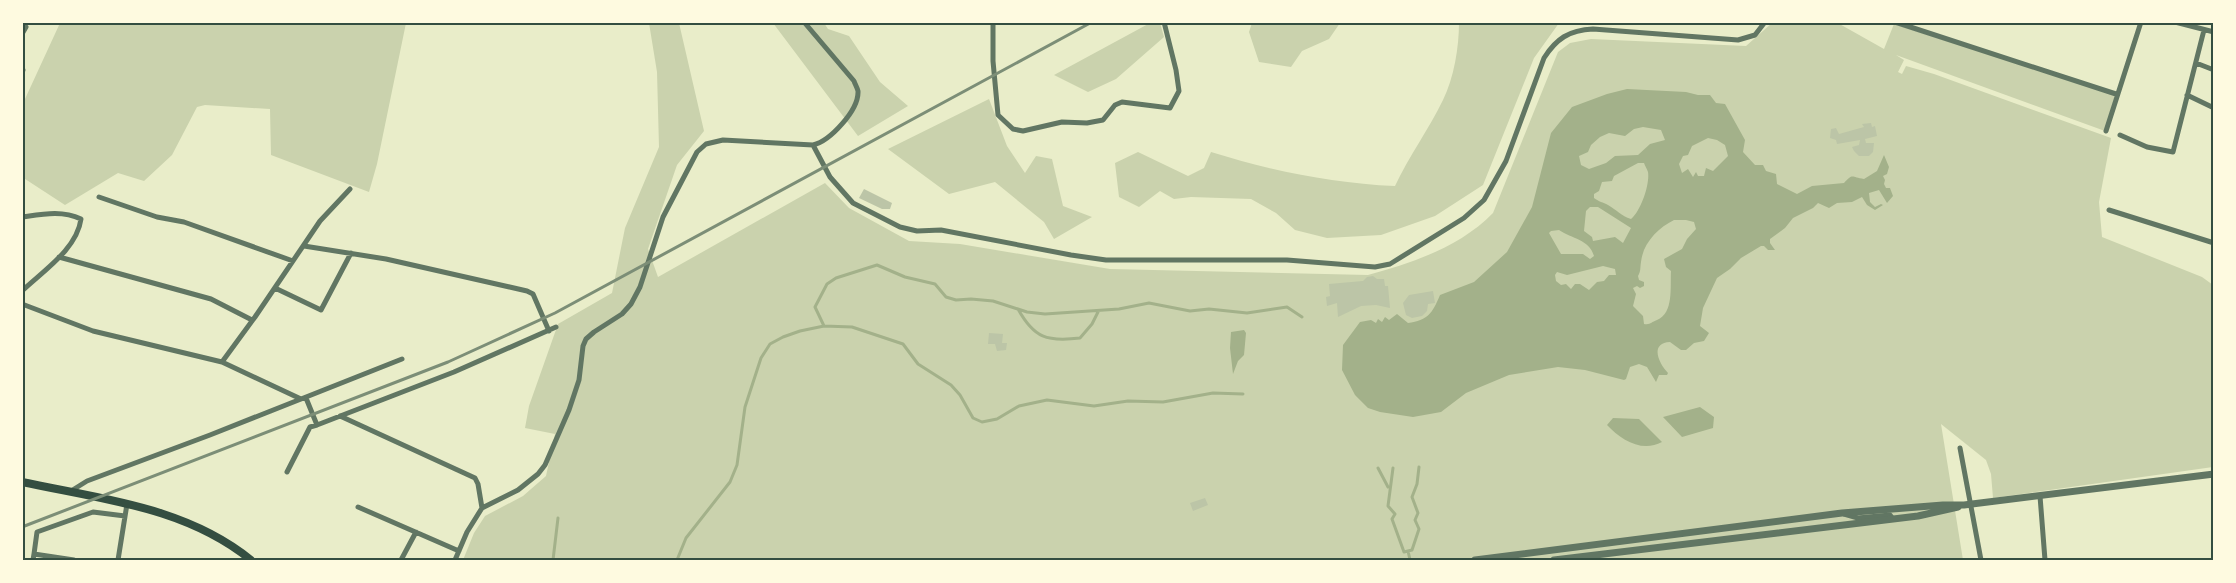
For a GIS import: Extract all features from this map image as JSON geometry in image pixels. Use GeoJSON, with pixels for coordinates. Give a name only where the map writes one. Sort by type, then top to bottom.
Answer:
{"type":"FeatureCollection","features":[{"type":"Feature","properties":{"kind":"main road"},"geometry":{"type":"LineString","coordinates":[[22,482],[123,503],[178,519],[210,533],[251,561]]}},
{"type":"Feature","properties":{"kind":"street"},"geometry":{"type":"LineString","coordinates":[[455,561],[467,532],[482,508],[518,490],[538,474],[545,465],[569,410],[579,380],[586,339],[622,314],[631,304],[640,287],[663,217],[701,148],[710,142],[723,140],[813,145],[819,143],[840,126],[853,109],[858,91],[855,81],[804,22]]}},
{"type":"Feature","properties":{"kind":"street"},"geometry":{"type":"LineString","coordinates":[[993,22],[993,61],[998,115],[1013,129],[1023,131],[1062,122],[1093,123],[1103,120],[1115,105],[1122,102],[1170,108],[1179,91],[1164,22]]}},
{"type":"Feature","properties":{"kind":"street"},"geometry":{"type":"LineString","coordinates":[[813,145],[830,177],[853,203],[900,227],[917,231],[941,230],[1106,260],[1287,260],[1376,267],[1390,264],[1464,218],[1484,200],[1506,161],[1544,58],[1552,46],[1564,35],[1593,28],[1738,40],[1755,35],[1765,22]]}},
{"type":"Feature","properties":{"kind":"street"},"geometry":{"type":"LineString","coordinates":[[1896,22],[2116,94]]}},
{"type":"Feature","properties":{"kind":"street"},"geometry":{"type":"LineString","coordinates":[[2106,131],[2141,22]]}},
{"type":"Feature","properties":{"kind":"street"},"geometry":{"type":"LineString","coordinates":[[2175,22],[2214,32]]}},
{"type":"Feature","properties":{"kind":"street"},"geometry":{"type":"LineString","coordinates":[[22,24],[26,27],[22,34]]}},
{"type":"Feature","properties":{"kind":"street"},"geometry":{"type":"LineString","coordinates":[[2120,135],[2147,147],[2173,152],[2204,30]]}},
{"type":"Feature","properties":{"kind":"street"},"geometry":{"type":"LineString","coordinates":[[2196,63],[2214,70]]}},
{"type":"Feature","properties":{"kind":"street"},"geometry":{"type":"LineString","coordinates":[[2187,95],[2214,108]]}},
{"type":"Feature","properties":{"kind":"street"},"geometry":{"type":"LineString","coordinates":[[222,362],[321,221],[350,189]]}},
{"type":"Feature","properties":{"kind":"street"},"geometry":{"type":"LineString","coordinates":[[99,197],[157,217],[184,222],[293,261]]}},
{"type":"Feature","properties":{"kind":"street"},"geometry":{"type":"LineString","coordinates":[[2109,210],[2214,243]]}},
{"type":"Feature","properties":{"kind":"street"},"geometry":{"type":"LineString","coordinates":[[22,217],[58,213],[71,214],[81,219],[77,232],[59,257],[22,291]]}},
{"type":"Feature","properties":{"kind":"street"},"geometry":{"type":"LineString","coordinates":[[304,246],[351,253],[527,291],[533,294],[549,331]]}},
{"type":"Feature","properties":{"kind":"street"},"geometry":{"type":"LineString","coordinates":[[275,288],[321,310],[351,253]]}},
{"type":"Feature","properties":{"kind":"street"},"geometry":{"type":"LineString","coordinates":[[59,257],[211,299],[252,320]]}},
{"type":"Feature","properties":{"kind":"street"},"geometry":{"type":"LineString","coordinates":[[22,304],[93,331],[156,344],[222,362],[305,399],[316,423]]}},
{"type":"Feature","properties":{"kind":"street"},"geometry":{"type":"LineString","coordinates":[[287,472],[310,428],[316,423],[464,368],[556,327]]}},
{"type":"Feature","properties":{"kind":"street"},"geometry":{"type":"LineString","coordinates":[[69,492],[87,481],[305,399],[402,359]]}},
{"type":"Feature","properties":{"kind":"street"},"geometry":{"type":"LineString","coordinates":[[340,416],[475,478],[482,508]]}},
{"type":"Feature","properties":{"kind":"street"},"geometry":{"type":"LineString","coordinates":[[1960,448],[1967,505],[1981,561]]}},
{"type":"Feature","properties":{"kind":"street"},"geometry":{"type":"LineString","coordinates":[[1475,561],[1842,513],[1967,505],[2214,474]]}},
{"type":"Feature","properties":{"kind":"street"},"geometry":{"type":"LineString","coordinates":[[2040,496],[2045,561]]}},
{"type":"Feature","properties":{"kind":"street"},"geometry":{"type":"LineString","coordinates":[[118,561],[124,516],[123,503]]}},
{"type":"Feature","properties":{"kind":"street"},"geometry":{"type":"LineString","coordinates":[[1554,561],[1893,519],[1946,511],[1967,505]]}},
{"type":"Feature","properties":{"kind":"street"},"geometry":{"type":"LineString","coordinates":[[358,507],[459,551]]}},
{"type":"Feature","properties":{"kind":"street"},"geometry":{"type":"LineString","coordinates":[[74,561],[33,557],[37,532],[93,512],[124,516]]}},
{"type":"Feature","properties":{"kind":"street"},"geometry":{"type":"LineString","coordinates":[[1842,513],[1858,518],[1890,515],[1893,519]]}},
{"type":"Feature","properties":{"kind":"street"},"geometry":{"type":"LineString","coordinates":[[401,561],[416,532]]}},
{"type":"Feature","properties":{"kind":"shaded area"},"geometry":{"type":"Polygon","coordinates":[[[1252,22],[1340,23],[1329,39],[1302,51],[1291,67],[1259,62],[1249,32],[1252,22]]]}},
{"type":"Feature","properties":{"kind":"shaded area"},"geometry":{"type":"Polygon","coordinates":[[[1836,22],[1884,49],[1894,24],[2115,95],[2105,131],[1896,55],[1904,60],[1898,72],[1902,74],[1906,66],[1934,74],[2111,138],[2099,202],[2102,237],[2202,277],[2213,285],[2213,467],[1993,498],[1991,474],[1986,460],[1941,424],[1963,560],[463,560],[474,533],[485,516],[523,496],[546,476],[555,434],[525,428],[529,406],[558,324],[612,293],[625,228],[659,147],[657,72],[649,23],[679,23],[704,131],[677,165],[648,249],[658,277],[825,183],[849,208],[909,241],[960,244],[1110,269],[1368,275],[1435,252],[1466,235],[1493,213],[1558,52],[1570,43],[1591,39],[1746,46],[1772,23],[1836,22]]]}},
{"type":"Feature","properties":{"kind":"shaded area"},"geometry":{"type":"Polygon","coordinates":[[[60,23],[406,23],[377,164],[369,192],[271,155],[270,109],[205,105],[197,107],[172,155],[144,181],[118,173],[65,205],[22,177],[23,99],[60,23]]]}},
{"type":"Feature","properties":{"kind":"shaded area"},"geometry":{"type":"Polygon","coordinates":[[[773,23],[824,23],[828,29],[849,36],[880,82],[908,106],[858,136],[773,23]]]}},
{"type":"Feature","properties":{"kind":"shaded area"},"geometry":{"type":"Polygon","coordinates":[[[1150,23],[1160,23],[1164,37],[1116,79],[1088,92],[1054,75],[1150,23]]]}},
{"type":"Feature","properties":{"kind":"shaded area"},"geometry":{"type":"Polygon","coordinates":[[[1459,23],[1559,23],[1534,58],[1483,185],[1435,216],[1381,235],[1327,238],[1295,230],[1276,213],[1251,199],[1191,197],[1174,199],[1160,191],[1139,207],[1119,197],[1115,163],[1138,152],[1188,176],[1204,168],[1211,152],[1302,175],[1395,186],[1447,91],[1455,62],[1459,23]]]}},
{"type":"Feature","properties":{"kind":"shaded area"},"geometry":{"type":"Polygon","coordinates":[[[1627,89],[1710,95],[1716,103],[1725,104],[1745,140],[1743,152],[1755,165],[1763,165],[1766,171],[1776,174],[1777,184],[1797,194],[1812,186],[1844,183],[1851,177],[1864,179],[1877,171],[1884,155],[1889,167],[1887,174],[1883,176],[1884,184],[1886,188],[1890,188],[1893,196],[1887,203],[1879,190],[1869,193],[1870,202],[1875,207],[1883,205],[1875,210],[1867,205],[1862,197],[1852,202],[1837,203],[1829,208],[1818,203],[1793,218],[1785,228],[1770,239],[1775,250],[1768,250],[1761,246],[1741,258],[1717,278],[1703,308],[1700,326],[1709,333],[1704,341],[1694,343],[1686,350],[1681,350],[1670,342],[1660,346],[1659,360],[1668,373],[1659,375],[1656,382],[1647,367],[1639,364],[1630,367],[1624,380],[1585,370],[1558,367],[1509,375],[1466,393],[1441,412],[1413,417],[1368,408],[1355,395],[1342,370],[1343,345],[1360,322],[1371,320],[1376,323],[1378,319],[1382,322],[1385,317],[1389,320],[1397,314],[1408,323],[1425,318],[1432,311],[1440,295],[1474,282],[1507,252],[1532,207],[1551,133],[1572,107],[1627,89]],[[1643,127],[1634,129],[1625,136],[1609,133],[1600,137],[1591,145],[1588,152],[1579,156],[1581,165],[1589,169],[1606,163],[1615,156],[1638,155],[1650,144],[1665,140],[1661,130],[1643,127]],[[1708,138],[1692,146],[1688,155],[1683,156],[1679,164],[1682,173],[1688,169],[1693,177],[1696,172],[1698,176],[1704,176],[1706,168],[1713,171],[1728,156],[1725,145],[1708,138]],[[1638,163],[1614,176],[1612,181],[1602,182],[1594,198],[1631,219],[1638,210],[1646,190],[1648,172],[1644,163],[1638,163]],[[1590,207],[1586,211],[1584,231],[1592,237],[1593,241],[1615,237],[1623,243],[1631,228],[1598,207],[1590,207]],[[1674,220],[1662,227],[1648,242],[1642,255],[1638,276],[1639,280],[1644,282],[1644,286],[1633,288],[1636,294],[1633,306],[1643,316],[1644,324],[1650,324],[1662,317],[1669,306],[1671,271],[1666,267],[1664,259],[1682,249],[1696,229],[1694,222],[1686,220],[1674,220]],[[1559,230],[1549,233],[1561,254],[1583,254],[1590,259],[1594,256],[1592,250],[1580,240],[1559,230]],[[1603,266],[1567,275],[1557,272],[1556,281],[1561,285],[1566,284],[1571,289],[1575,284],[1580,284],[1589,290],[1609,275],[1616,275],[1615,269],[1603,266]]]}},
{"type":"Feature","properties":{"kind":"shaded area"},"geometry":{"type":"Polygon","coordinates":[[[989,99],[1007,146],[1025,173],[1036,156],[1052,159],[1063,206],[1092,217],[1054,239],[1044,222],[995,182],[949,194],[888,149],[989,99]]]}},
{"type":"Feature","properties":{"kind":"shaded area"},"geometry":{"type":"Polygon","coordinates":[[[1244,330],[1246,333],[1244,355],[1238,361],[1233,374],[1231,332],[1244,330]]]}},
{"type":"Feature","properties":{"kind":"shaded area"},"geometry":{"type":"Polygon","coordinates":[[[1700,407],[1714,417],[1713,428],[1682,437],[1663,417],[1700,407]]]}},
{"type":"Feature","properties":{"kind":"shaded area"},"geometry":{"type":"Polygon","coordinates":[[[1613,418],[1639,419],[1662,442],[1647,446],[1625,440],[1607,425],[1613,418]]]}},
{"type":"Feature","properties":{"kind":"building"},"geometry":{"type":"Polygon","coordinates":[[[1871,123],[1872,127],[1875,126],[1877,136],[1865,139],[1866,143],[1874,143],[1873,152],[1869,156],[1859,156],[1854,151],[1852,147],[1859,145],[1860,140],[1837,144],[1836,140],[1830,138],[1831,129],[1836,128],[1839,134],[1864,127],[1862,124],[1871,123]]]}},
{"type":"Feature","properties":{"kind":"building"},"geometry":{"type":"Polygon","coordinates":[[[864,189],[892,203],[890,209],[882,209],[859,198],[864,189]]]}},
{"type":"Feature","properties":{"kind":"building"},"geometry":{"type":"Polygon","coordinates":[[[1373,276],[1377,279],[1384,279],[1385,286],[1388,286],[1390,308],[1376,305],[1361,306],[1338,317],[1337,303],[1327,306],[1326,297],[1330,296],[1329,284],[1363,281],[1373,276]]]}},
{"type":"Feature","properties":{"kind":"building"},"geometry":{"type":"Polygon","coordinates":[[[1433,291],[1435,303],[1428,304],[1427,311],[1422,316],[1412,318],[1406,315],[1403,303],[1409,295],[1433,291]]]}},
{"type":"Feature","properties":{"kind":"building"},"geometry":{"type":"Polygon","coordinates":[[[989,333],[1003,334],[1002,343],[1007,343],[1006,350],[997,351],[995,344],[988,344],[989,333]]]}},
{"type":"Feature","properties":{"kind":"building"},"geometry":{"type":"Polygon","coordinates":[[[1205,498],[1208,505],[1193,511],[1190,503],[1205,498]]]}},
{"type":"Feature","properties":{"kind":"waterway"},"geometry":{"type":"LineString","coordinates":[[824,326],[815,307],[827,284],[836,278],[877,265],[905,277],[935,284],[946,297],[956,300],[993,301],[1027,312],[1045,314],[1119,309],[1149,303],[1190,311],[1209,309],[1247,313],[1287,307],[1302,317]]}},
{"type":"Feature","properties":{"kind":"waterway"},"geometry":{"type":"LineString","coordinates":[[1018,309],[1036,332],[1059,339],[1080,338],[1092,324],[1098,312]]}},
{"type":"Feature","properties":{"kind":"waterway"},"geometry":{"type":"LineString","coordinates":[[677,560],[686,538],[730,482],[737,465],[745,407],[761,358],[770,344],[800,331],[824,326],[852,327],[903,344],[918,364],[951,385],[960,395],[973,418],[982,422],[997,419],[1019,406],[1047,400],[1094,406],[1128,401],[1163,402],[1213,393],[1243,394]]}},
{"type":"Feature","properties":{"kind":"waterway"},"geometry":{"type":"LineString","coordinates":[[1408,551],[1412,550],[1419,529],[1415,520],[1418,513],[1412,497],[1417,484],[1419,467]]}},
{"type":"Feature","properties":{"kind":"waterway"},"geometry":{"type":"LineString","coordinates":[[1378,468],[1388,487]]}},
{"type":"Feature","properties":{"kind":"waterway"},"geometry":{"type":"LineString","coordinates":[[1393,468],[1388,506],[1395,514],[1392,519],[1404,552],[1408,551],[1410,560]]}},
{"type":"Feature","properties":{"kind":"waterway"},"geometry":{"type":"LineString","coordinates":[[553,560],[558,518]]}},
{"type":"Feature","properties":{"kind":"railway"},"geometry":{"type":"LineString","coordinates":[[22,527],[448,362],[555,313],[1092,22]]}}]}
